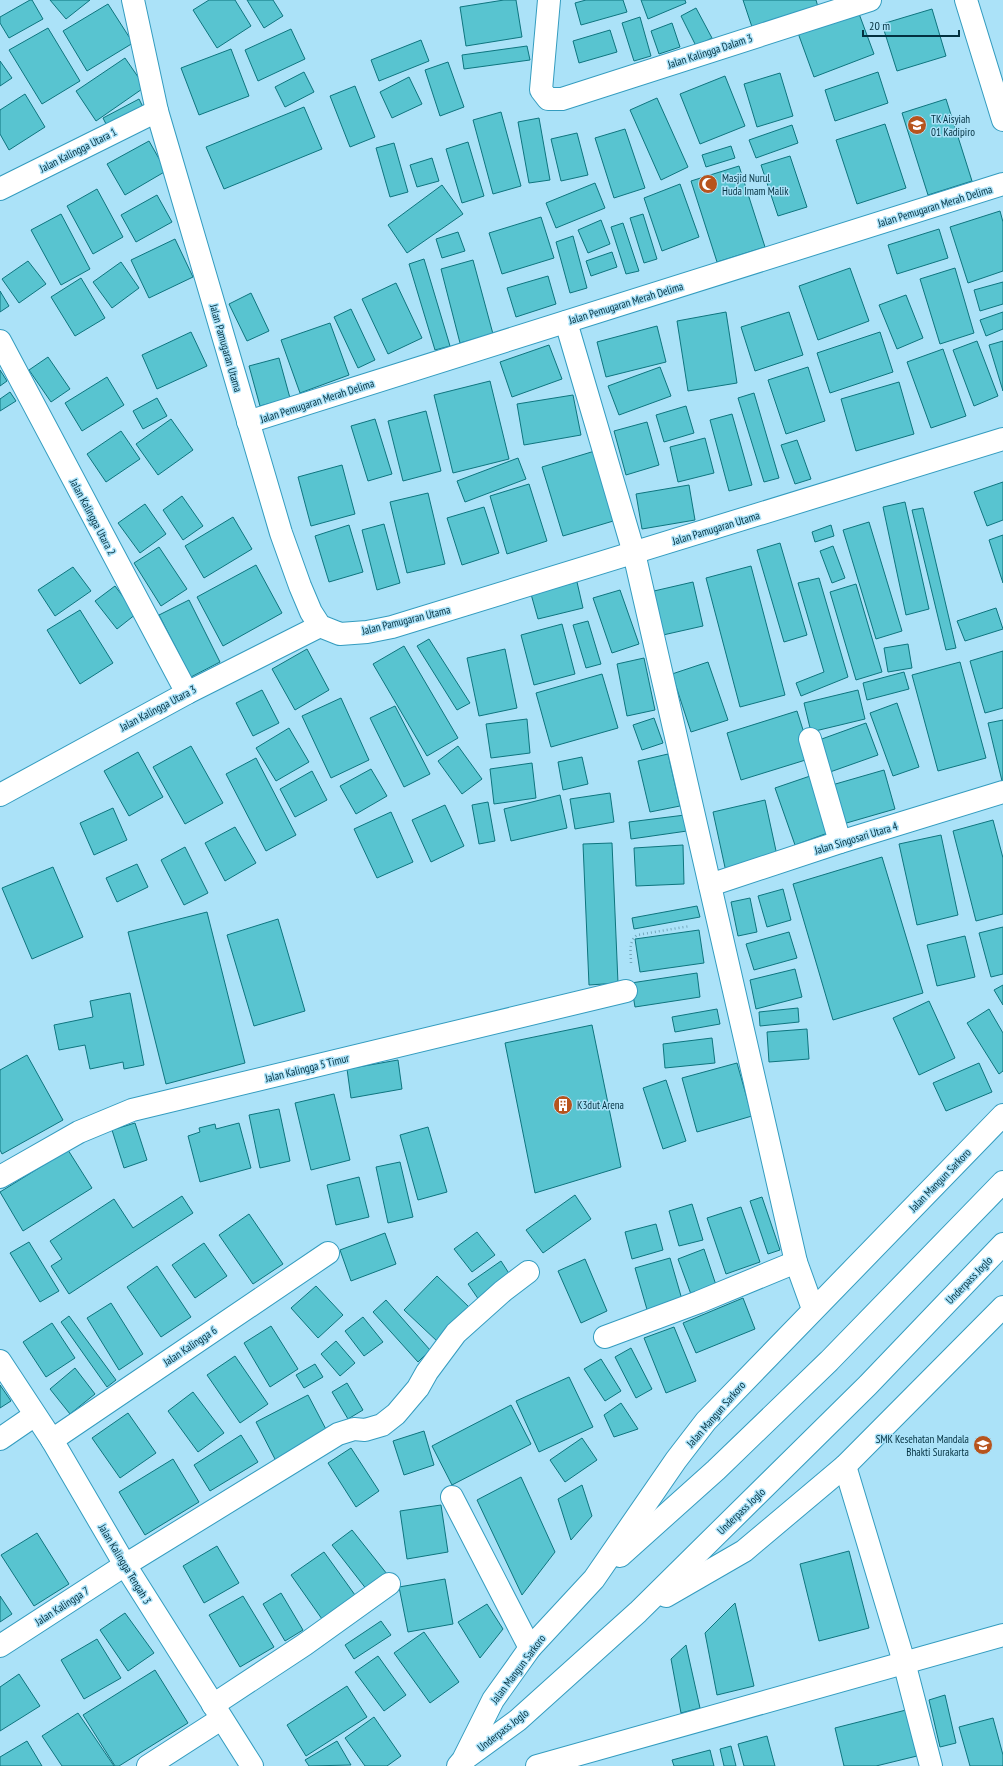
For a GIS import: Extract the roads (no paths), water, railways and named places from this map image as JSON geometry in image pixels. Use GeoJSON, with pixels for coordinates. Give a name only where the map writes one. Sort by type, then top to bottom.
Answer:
{"type":"FeatureCollection","features":[{"type":"Feature","properties":{"kind":"main road","name":"Jalan Pamugaran Utama"},"geometry":{"type":"LineString","coordinates":[[133,0],[157,111],[248,422],[300,586],[311,612],[320,626],[340,634],[367,632],[428,616],[1003,439]]}},
{"type":"Feature","properties":{"kind":"main road","name":"Jalan Kalingga Dalam 3"},"geometry":{"type":"LineString","coordinates":[[550,0],[541,90],[548,99],[562,99],[870,0]]}},
{"type":"Feature","properties":{"kind":"main road"},"geometry":{"type":"LineString","coordinates":[[966,0],[1003,120]]}},
{"type":"Feature","properties":{"kind":"main road","name":"Jalan Kalingga Utara 1"},"geometry":{"type":"LineString","coordinates":[[0,189],[157,111]]}},
{"type":"Feature","properties":{"kind":"main road","name":"Jalan Pemugaran Merah Delima"},"geometry":{"type":"LineString","coordinates":[[248,422],[1003,184]]}},
{"type":"Feature","properties":{"kind":"main road"},"geometry":{"type":"LineString","coordinates":[[566,322],[634,553],[796,1262],[813,1309]]}},
{"type":"Feature","properties":{"kind":"main road","name":"Jalan Kalingga Utara 2"},"geometry":{"type":"LineString","coordinates":[[0,341],[187,693]]}},
{"type":"Feature","properties":{"kind":"main road","name":"Jalan Kalingga Utara 3"},"geometry":{"type":"LineString","coordinates":[[0,795],[187,693],[320,626]]}},
{"type":"Feature","properties":{"kind":"main road"},"geometry":{"type":"LineString","coordinates":[[810,739],[840,842]]}},
{"type":"Feature","properties":{"kind":"main road","name":"Jalan Singosari Utara 4"},"geometry":{"type":"LineString","coordinates":[[710,885],[840,842],[1003,792]]}},
{"type":"Feature","properties":{"kind":"main road","name":"Jalan Kalingga 5 Timur"},"geometry":{"type":"LineString","coordinates":[[0,1177],[79,1132],[132,1110],[626,991]]}},
{"type":"Feature","properties":{"kind":"main road","name":"Jalan Mangun Sarkoro"},"geometry":{"type":"LineString","coordinates":[[461,1763],[493,1700],[530,1648],[594,1579],[676,1460],[706,1421],[813,1309],[1003,1115]]}},
{"type":"Feature","properties":{"kind":"main road"},"geometry":{"type":"LineString","coordinates":[[594,1579],[716,1470],[829,1361],[1003,1182]]}},
{"type":"Feature","properties":{"kind":"main road","name":"Underpass Joglo"},"geometry":{"type":"LineString","coordinates":[[461,1763],[518,1720],[638,1612],[868,1385],[1003,1244]]}},
{"type":"Feature","properties":{"kind":"main road","name":"Jalan Kalingga 6"},"geometry":{"type":"LineString","coordinates":[[52,1440],[328,1253]]}},
{"type":"Feature","properties":{"kind":"main road"},"geometry":{"type":"LineString","coordinates":[[605,1337],[699,1302],[796,1262]]}},
{"type":"Feature","properties":{"kind":"main road","name":"Jalan Kalingga 7"},"geometry":{"type":"LineString","coordinates":[[0,1646],[125,1565],[338,1434],[354,1429],[366,1430],[382,1425],[396,1414],[406,1403],[418,1388],[437,1357],[456,1333],[503,1291],[528,1272]]}},
{"type":"Feature","properties":{"kind":"main road"},"geometry":{"type":"LineString","coordinates":[[638,1612],[744,1551],[845,1466],[1003,1307]]}},
{"type":"Feature","properties":{"kind":"main road","name":"Jalan Kalingga Tengah 3"},"geometry":{"type":"LineString","coordinates":[[0,1361],[52,1440],[125,1565],[252,1766]]}},
{"type":"Feature","properties":{"kind":"main road"},"geometry":{"type":"LineString","coordinates":[[0,1439],[35,1416]]}},
{"type":"Feature","properties":{"kind":"main road"},"geometry":{"type":"LineString","coordinates":[[845,1466],[904,1662],[931,1766]]}},
{"type":"Feature","properties":{"kind":"main road"},"geometry":{"type":"LineString","coordinates":[[452,1497],[530,1648]]}},
{"type":"Feature","properties":{"kind":"main road"},"geometry":{"type":"LineString","coordinates":[[148,1766],[304,1645],[389,1584]]}},
{"type":"Feature","properties":{"kind":"main road"},"geometry":{"type":"LineString","coordinates":[[538,1766],[1003,1635]]}},
{"type":"Feature","properties":{"kind":"place","name":"TK Aisyiah 01 Kadipiro"},"geometry":{"type":"Point","coordinates":[917,125]}},
{"type":"Feature","properties":{"kind":"place","name":"Masjid Nurul Huda Imam Malik"},"geometry":{"type":"Point","coordinates":[708,184]}},
{"type":"Feature","properties":{"kind":"place","name":"K3dut Arena"},"geometry":{"type":"Point","coordinates":[563,1105]}},
{"type":"Feature","properties":{"kind":"place","name":"SMK Kesehatan Mandala Bhakti Surakarta"},"geometry":{"type":"Point","coordinates":[983,1445]}}]}
